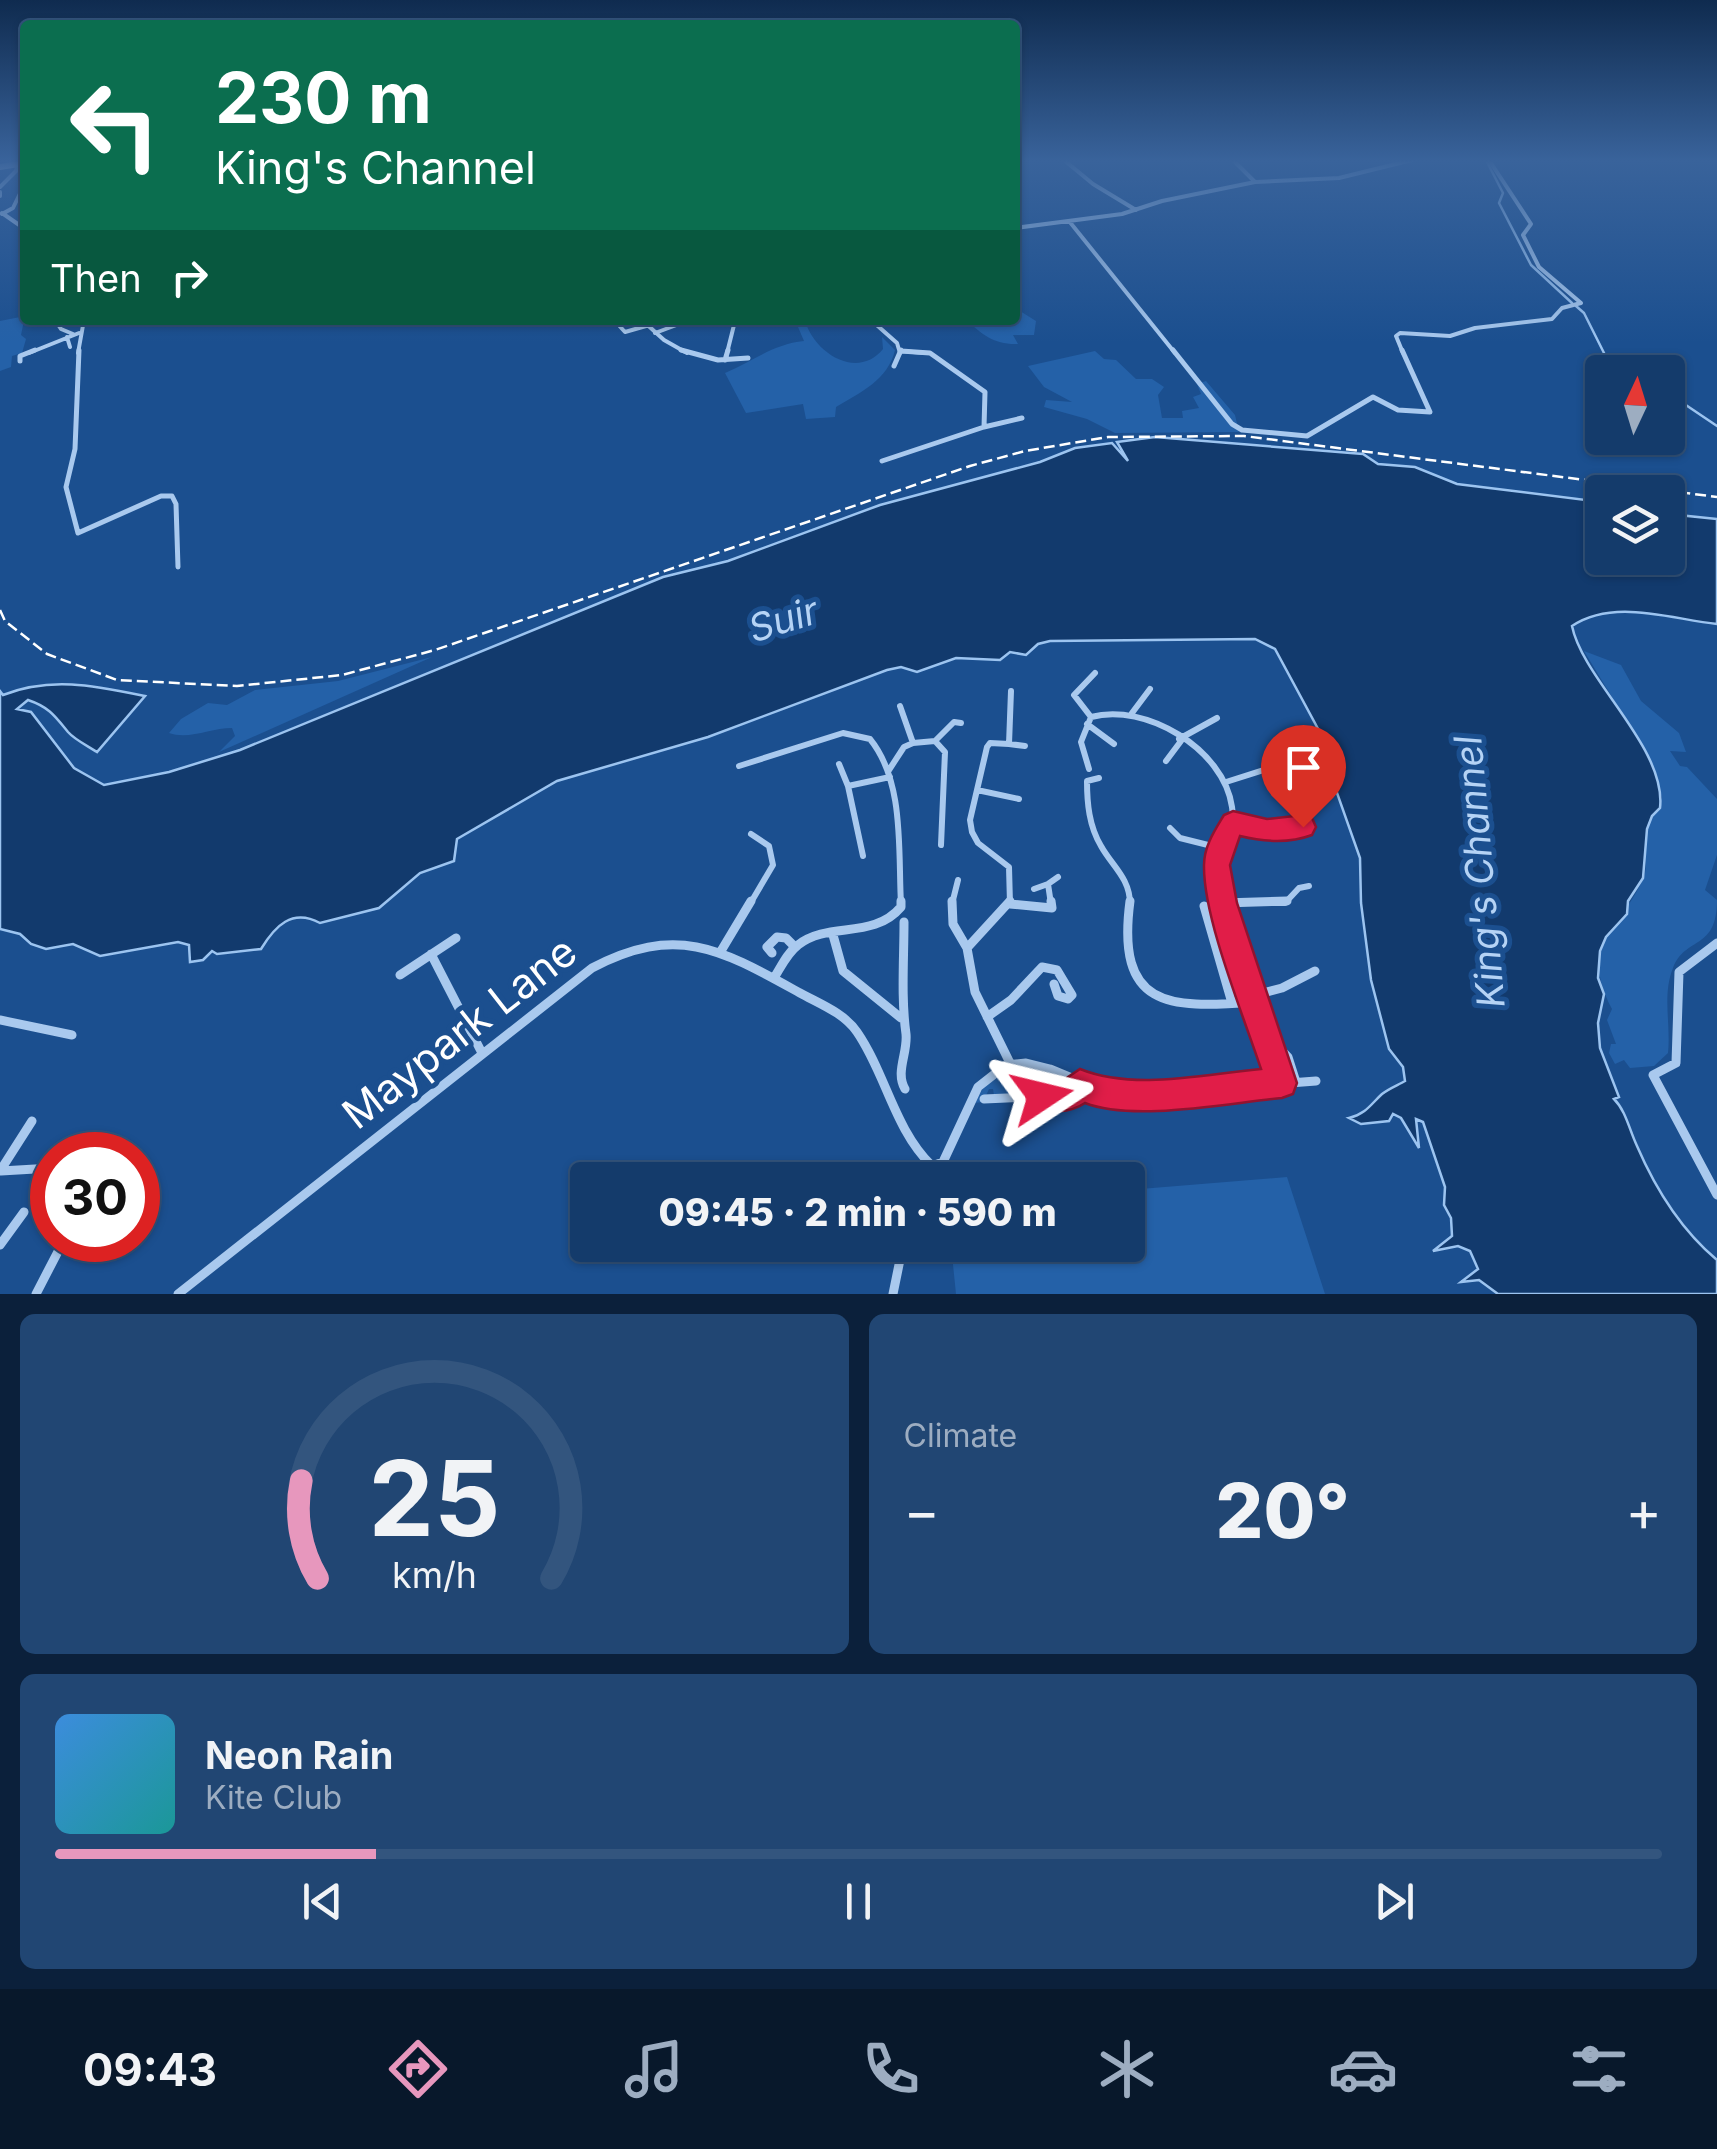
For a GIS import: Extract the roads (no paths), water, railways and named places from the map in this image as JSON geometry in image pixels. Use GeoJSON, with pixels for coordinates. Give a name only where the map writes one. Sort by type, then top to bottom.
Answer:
{"type":"FeatureCollection","features":[{"type":"Feature","properties":{"kind":"street"},"geometry":{"type":"LineString","coordinates":[[1020,227],[1073,220]]}},
{"type":"Feature","properties":{"kind":"street"},"geometry":{"type":"LineString","coordinates":[[1069,221],[1232,424],[1242,430],[1307,436],[1373,397],[1398,410],[1430,412],[1396,336],[1400,333],[1450,336],[1475,328],[1552,319],[1562,308],[1581,304],[1538,267],[1523,235],[1531,224],[1529,220]]}},
{"type":"Feature","properties":{"kind":"street"},"geometry":{"type":"LineString","coordinates":[[58,325],[77,334]]}},
{"type":"Feature","properties":{"kind":"street"},"geometry":{"type":"LineString","coordinates":[[82,325],[77,334],[74,449],[66,486],[78,533],[152,500],[172,496],[176,504],[178,567]]}},
{"type":"Feature","properties":{"kind":"street"},"geometry":{"type":"LineString","coordinates":[[619,325],[625,332],[640,325]]}},
{"type":"Feature","properties":{"kind":"street"},"geometry":{"type":"LineString","coordinates":[[646,325],[681,352],[724,360],[748,358]]}},
{"type":"Feature","properties":{"kind":"street"},"geometry":{"type":"LineString","coordinates":[[655,333],[677,325]]}},
{"type":"Feature","properties":{"kind":"street"},"geometry":{"type":"LineString","coordinates":[[724,360],[734,325]]}},
{"type":"Feature","properties":{"kind":"street"},"geometry":{"type":"LineString","coordinates":[[877,325],[898,343],[900,350],[894,366]]}},
{"type":"Feature","properties":{"kind":"street"},"geometry":{"type":"LineString","coordinates":[[20,361],[20,356],[77,334]]}},
{"type":"Feature","properties":{"kind":"street"},"geometry":{"type":"LineString","coordinates":[[67,337],[70,346]]}},
{"type":"Feature","properties":{"kind":"street"},"geometry":{"type":"LineString","coordinates":[[900,350],[930,352],[984,392],[984,427]]}},
{"type":"Feature","properties":{"kind":"street"},"geometry":{"type":"LineString","coordinates":[[882,461],[1022,418]]}},
{"type":"Feature","properties":{"kind":"street"},"geometry":{"type":"LineString","coordinates":[[1095,673],[1074,696],[1089,720],[1114,744]]}},
{"type":"Feature","properties":{"kind":"street"},"geometry":{"type":"LineString","coordinates":[[1132,714],[1150,688]]}},
{"type":"Feature","properties":{"kind":"street"},"geometry":{"type":"LineString","coordinates":[[1009,744],[1011,690]]}},
{"type":"Feature","properties":{"kind":"street"},"geometry":{"type":"LineString","coordinates":[[900,706],[913,742]]}},
{"type":"Feature","properties":{"kind":"street"},"geometry":{"type":"LineString","coordinates":[[1088,769],[1079,748],[1080,732],[1089,720],[1110,712],[1132,714],[1204,757],[1226,782],[1233,823],[1220,848],[1217,865],[1224,903],[1282,1083]]}},
{"type":"Feature","properties":{"kind":"street"},"geometry":{"type":"LineString","coordinates":[[1166,760],[1180,740],[1202,722],[1217,718]]}},
{"type":"Feature","properties":{"kind":"street"},"geometry":{"type":"LineString","coordinates":[[848,786],[889,774],[904,747],[913,742],[935,741],[954,722],[961,723]]}},
{"type":"Feature","properties":{"kind":"street"},"geometry":{"type":"LineString","coordinates":[[740,766],[843,733],[870,739],[889,774],[901,907],[898,913],[891,920],[795,947],[774,978]]}},
{"type":"Feature","properties":{"kind":"street"},"geometry":{"type":"LineString","coordinates":[[935,741],[944,748],[946,757],[941,845]]}},
{"type":"Feature","properties":{"kind":"street"},"geometry":{"type":"LineString","coordinates":[[967,948],[1010,904],[1008,868],[978,843],[972,832],[976,790],[990,743],[1025,746]]}},
{"type":"Feature","properties":{"kind":"street"},"geometry":{"type":"LineString","coordinates":[[839,764],[848,786],[863,856]]}},
{"type":"Feature","properties":{"kind":"street"},"geometry":{"type":"LineString","coordinates":[[1226,782],[1276,766]]}},
{"type":"Feature","properties":{"kind":"street"},"geometry":{"type":"LineString","coordinates":[[1099,778],[1087,781],[1088,814],[1106,854],[1128,883],[1132,900],[1126,939],[1146,990],[1166,1005],[1232,1003],[1282,988],[1315,971]]}},
{"type":"Feature","properties":{"kind":"street"},"geometry":{"type":"LineString","coordinates":[[976,790],[1019,799]]}},
{"type":"Feature","properties":{"kind":"street"},"geometry":{"type":"LineString","coordinates":[[1233,823],[1267,831],[1303,827]]}},
{"type":"Feature","properties":{"kind":"street"},"geometry":{"type":"LineString","coordinates":[[1170,828],[1180,838],[1220,848]]}},
{"type":"Feature","properties":{"kind":"street"},"geometry":{"type":"LineString","coordinates":[[721,951],[773,865],[769,846],[751,834]]}},
{"type":"Feature","properties":{"kind":"street"},"geometry":{"type":"LineString","coordinates":[[1034,889],[1058,877]]}},
{"type":"Feature","properties":{"kind":"street"},"geometry":{"type":"LineString","coordinates":[[958,880],[950,916],[967,948],[975,992],[1010,1063]]}},
{"type":"Feature","properties":{"kind":"street"},"geometry":{"type":"LineString","coordinates":[[1010,904],[1052,908],[1048,884]]}},
{"type":"Feature","properties":{"kind":"street"},"geometry":{"type":"LineString","coordinates":[[1224,903],[1285,903],[1299,888],[1309,886]]}},
{"type":"Feature","properties":{"kind":"street"},"geometry":{"type":"LineString","coordinates":[[1204,906],[1232,1003]]}},
{"type":"Feature","properties":{"kind":"street"},"geometry":{"type":"LineString","coordinates":[[904,922],[905,999],[901,1018],[906,1036],[900,1081],[905,1089]]}},
{"type":"Feature","properties":{"kind":"street"},"geometry":{"type":"LineString","coordinates":[[834,935],[843,971],[901,1018]]}},
{"type":"Feature","properties":{"kind":"street"},"geometry":{"type":"LineString","coordinates":[[772,953],[767,947],[777,937],[786,938],[795,947]]}},
{"type":"Feature","properties":{"kind":"street"},"geometry":{"type":"LineString","coordinates":[[400,975],[456,938]]}},
{"type":"Feature","properties":{"kind":"street","name":"Maypark Lane"},"geometry":{"type":"LineString","coordinates":[[178,1294],[592,968],[615,956],[676,943],[700,944],[721,951],[852,1026],[926,1162]]}},
{"type":"Feature","properties":{"kind":"street"},"geometry":{"type":"LineString","coordinates":[[1717,943],[1679,972],[1674,1001],[1676,1063],[1653,1075],[1717,1195]]}},
{"type":"Feature","properties":{"kind":"street"},"geometry":{"type":"LineString","coordinates":[[431,954],[482,1053]]}},
{"type":"Feature","properties":{"kind":"street"},"geometry":{"type":"LineString","coordinates":[[987,1016],[1012,1000],[1042,967],[1057,970],[1072,995],[1068,1000],[1058,996],[1054,984]]}},
{"type":"Feature","properties":{"kind":"street"},"geometry":{"type":"LineString","coordinates":[[0,1020],[72,1035]]}},
{"type":"Feature","properties":{"kind":"street"},"geometry":{"type":"LineString","coordinates":[[1266,1034],[1288,1056],[1296,1082]]}},
{"type":"Feature","properties":{"kind":"street"},"geometry":{"type":"LineString","coordinates":[[942,1162],[980,1084],[994,1070],[1010,1063],[1039,1065],[1103,1094],[1130,1096],[1316,1081]]}},
{"type":"Feature","properties":{"kind":"street"},"geometry":{"type":"LineString","coordinates":[[984,1099],[1072,1094],[1080,1085]]}},
{"type":"Feature","properties":{"kind":"street"},"geometry":{"type":"LineString","coordinates":[[30,1169],[0,1171],[32,1121]]}},
{"type":"Feature","properties":{"kind":"street"},"geometry":{"type":"LineString","coordinates":[[0,1245],[24,1212]]}},
{"type":"Feature","properties":{"kind":"street"},"geometry":{"type":"LineString","coordinates":[[36,1294],[53,1262]]}},
{"type":"Feature","properties":{"kind":"street"},"geometry":{"type":"LineString","coordinates":[[893,1294],[900,1262]]}},
{"type":"Feature","properties":{"kind":"water"},"geometry":{"type":"Polygon","coordinates":[[[1155,437],[1363,454],[1378,464],[1415,467],[1457,484],[1585,500],[1585,575],[1685,575],[1685,516],[1717,519],[1717,624],[1624,612],[1606,613],[1572,626],[1591,669],[1638,738],[1659,785],[1660,808],[1647,829],[1643,878],[1628,901],[1627,914],[1606,937],[1600,951],[1598,978],[1604,994],[1598,1023],[1600,1048],[1619,1097],[1614,1099],[1652,1178],[1680,1222],[1717,1260],[1717,1294],[1498,1294],[1479,1280],[1461,1282],[1478,1269],[1470,1251],[1458,1246],[1433,1251],[1452,1236],[1451,1218],[1444,1205],[1445,1187],[1423,1122],[1416,1119],[1419,1148],[1401,1118],[1393,1114],[1389,1121],[1361,1124],[1349,1118],[1405,1081],[1403,1067],[1389,1049],[1371,980],[1361,903],[1360,858],[1337,793],[1324,740],[1275,649],[1255,639],[1050,641],[1038,644],[1026,655],[1010,652],[1000,660],[956,658],[917,672],[901,667],[887,670],[708,737],[557,781],[457,839],[454,861],[420,873],[379,908],[320,923],[301,917],[293,919],[278,927],[261,949],[217,954],[212,951],[203,960],[190,962],[189,945],[178,942],[100,956],[73,944],[46,949],[31,944],[20,934],[0,929],[0,691],[3,695],[56,684],[145,696],[97,752],[71,735],[41,706],[28,700],[17,709],[31,712],[74,768],[104,785],[169,772],[240,750],[663,577],[728,561],[880,505],[1040,462],[1075,448],[1112,443],[1128,461],[1117,442],[1155,437]]]}},
{"type":"Feature","properties":{"kind":"waterway"},"geometry":{"type":"LineString","coordinates":[[1508,220],[1531,265],[1572,303]]}},
{"type":"Feature","properties":{"kind":"waterway"},"geometry":{"type":"LineString","coordinates":[[1576,306],[1584,313],[1605,355]]}},
{"type":"Feature","properties":{"kind":"waterway"},"geometry":{"type":"LineString","coordinates":[[1685,404],[1717,426]]}},
{"type":"Feature","properties":{"kind":"railway"},"geometry":{"type":"LineString","coordinates":[[0,610],[5,621],[47,654],[117,680],[237,686],[342,675],[435,650],[970,466],[1025,451],[1108,437],[1244,436],[1717,497]]}},
{"type":"Feature","properties":{"kind":"water label","name":"Suir"},"geometry":{"type":"Point","coordinates":[783,619]}},
{"type":"Feature","properties":{"kind":"water label","name":"King's Channel"},"geometry":{"type":"Point","coordinates":[1479,872]}}]}
